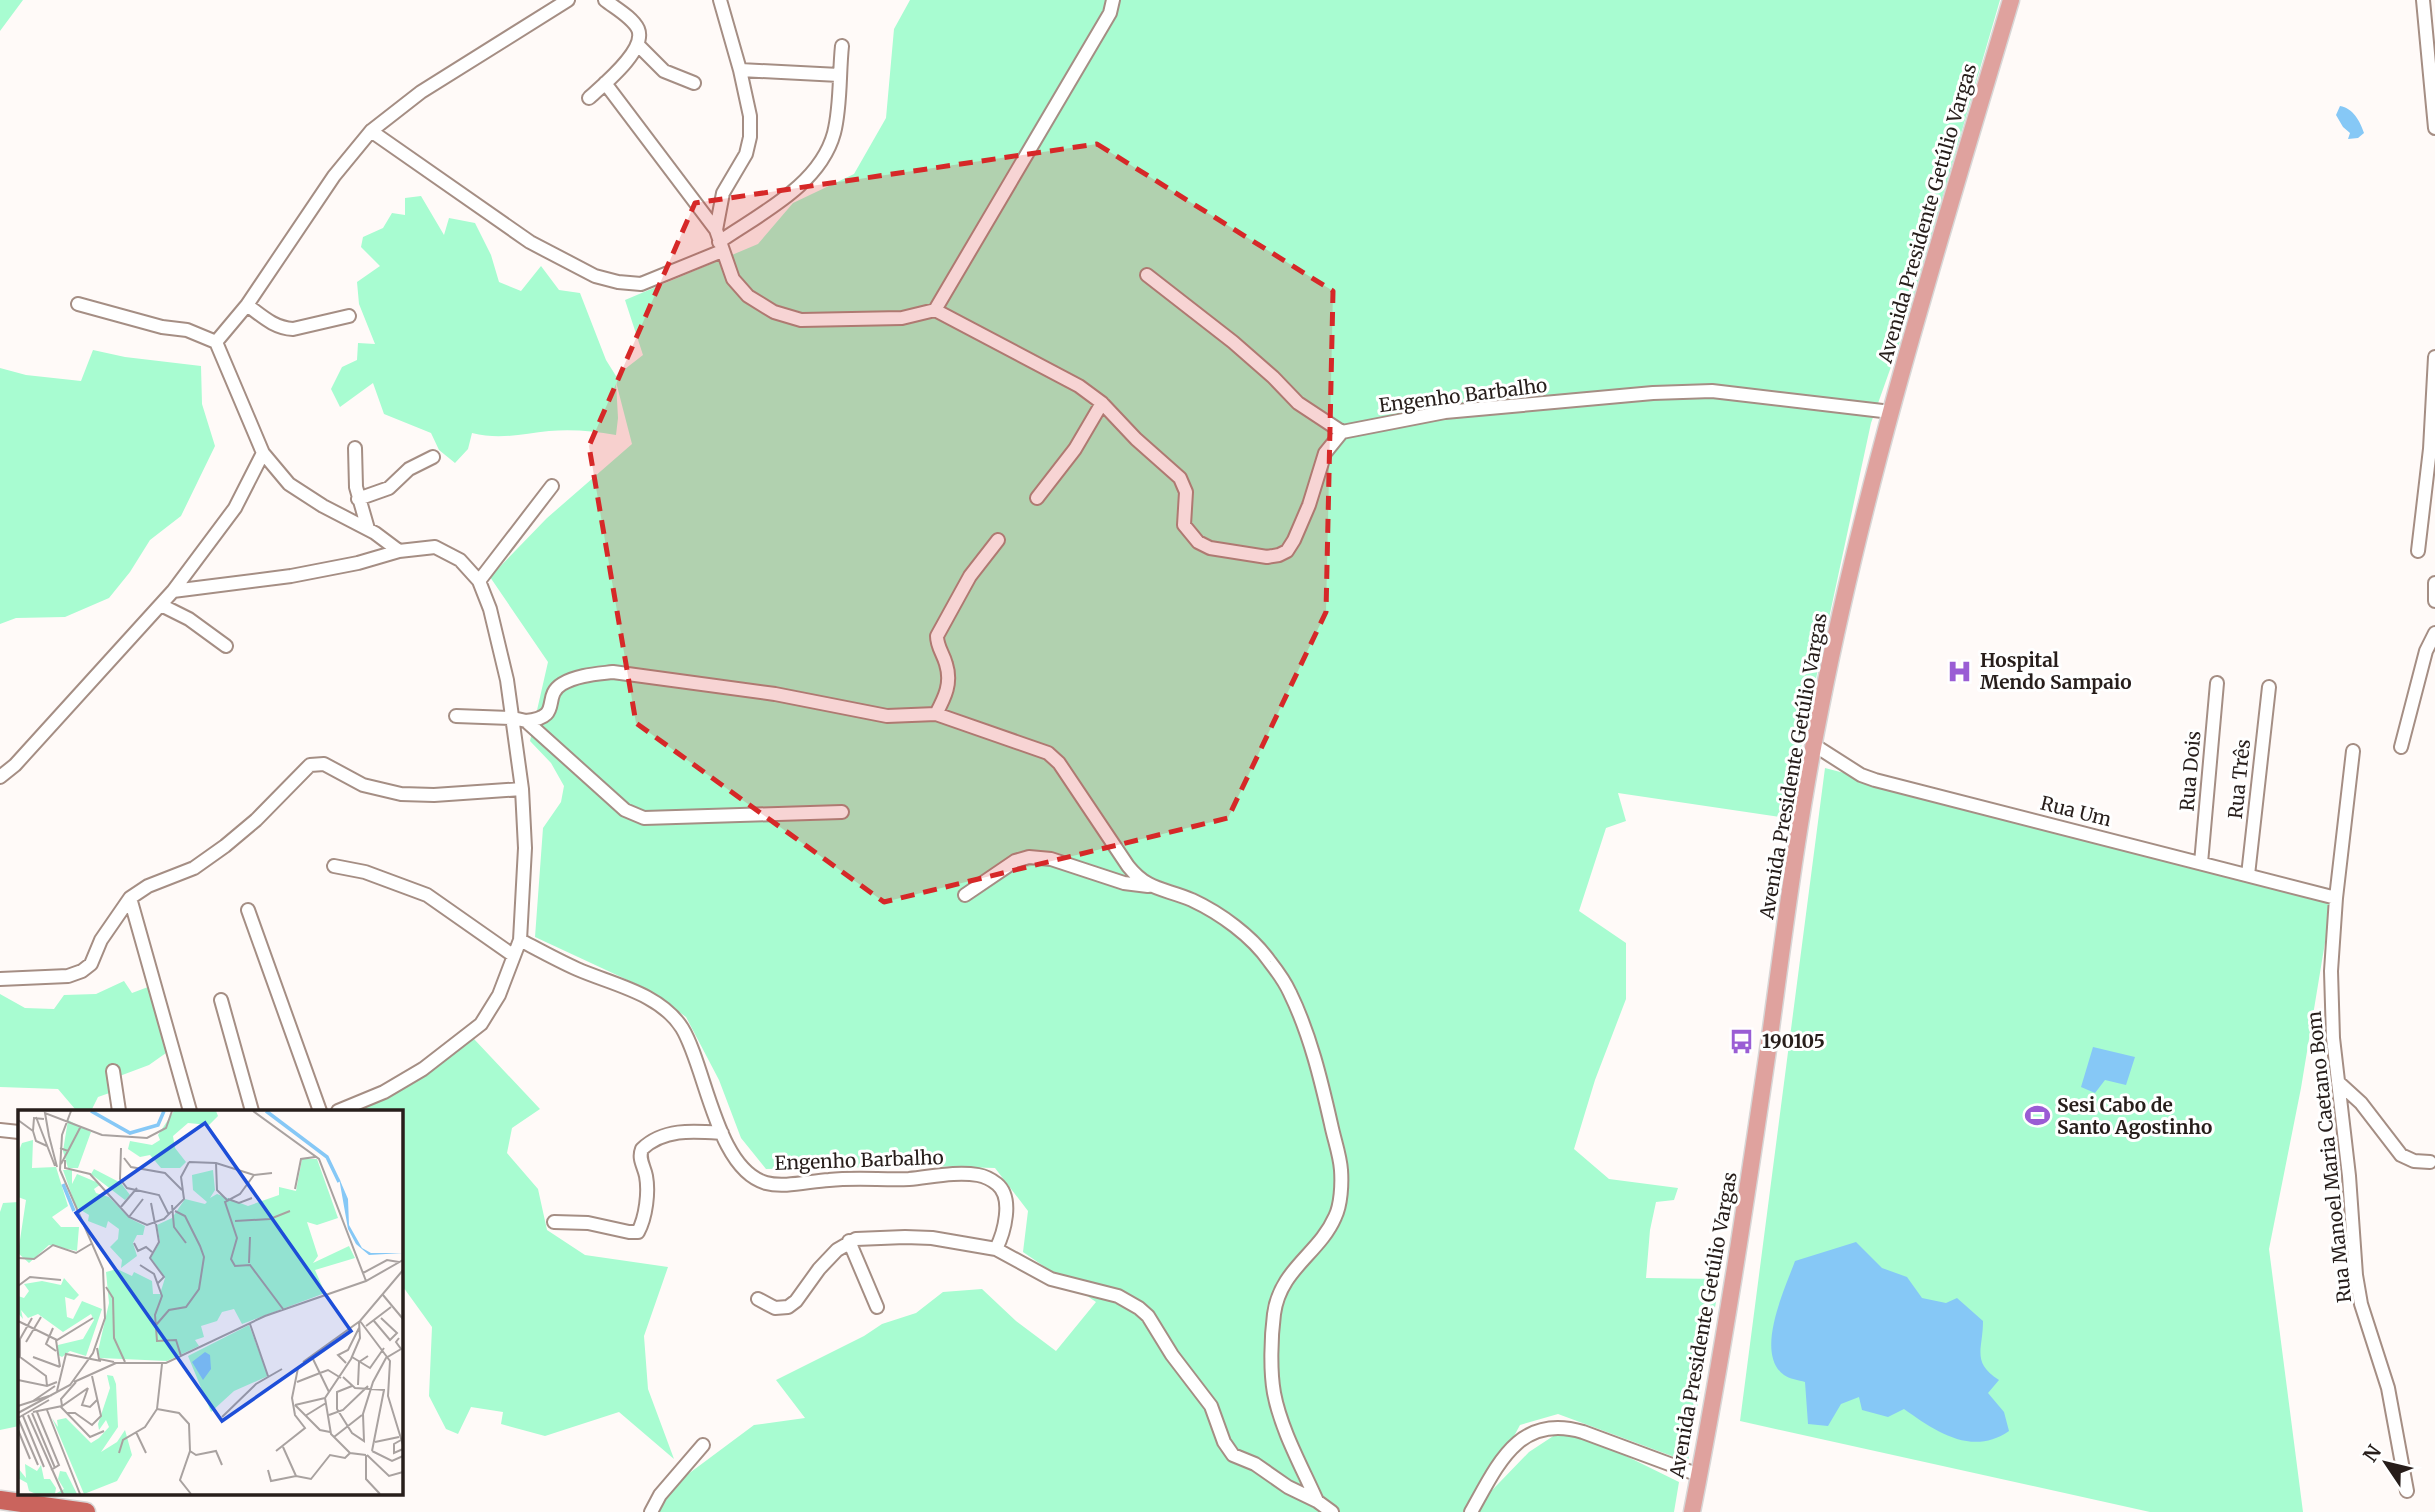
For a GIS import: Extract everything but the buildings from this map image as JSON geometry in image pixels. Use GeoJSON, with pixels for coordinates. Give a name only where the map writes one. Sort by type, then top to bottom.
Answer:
{"type":"FeatureCollection","features":[{"type":"Feature","properties":{"kind":"highway"},"geometry":{"type":"LineString","coordinates":[[0,1500],[86,1512]]}},
{"type":"Feature","properties":{"kind":"main road","name":"Avenida Presidente Getúlio Vargas"},"geometry":{"type":"LineString","coordinates":[[1692,1512],[1742,1230],[1814,745],[1846,588],[1891,412],[2011,0]]}},
{"type":"Feature","properties":{"kind":"street"},"geometry":{"type":"LineString","coordinates":[[216,342],[247,305],[334,176],[371,131],[421,92],[568,0]]}},
{"type":"Feature","properties":{"kind":"street"},"geometry":{"type":"LineString","coordinates":[[589,98],[638,45],[637,28],[605,0]]}},
{"type":"Feature","properties":{"kind":"street"},"geometry":{"type":"LineString","coordinates":[[719,241],[723,193],[746,154],[750,137],[750,116],[740,70],[720,0]]}},
{"type":"Feature","properties":{"kind":"street"},"geometry":{"type":"LineString","coordinates":[[935,310],[1110,13],[1113,0]]}},
{"type":"Feature","properties":{"kind":"street"},"geometry":{"type":"LineString","coordinates":[[2423,0],[2435,126]]}},
{"type":"Feature","properties":{"kind":"street"},"geometry":{"type":"LineString","coordinates":[[638,45],[664,71],[694,83]]}},
{"type":"Feature","properties":{"kind":"street"},"geometry":{"type":"LineString","coordinates":[[371,131],[530,242],[595,276],[641,284],[719,241],[793,190],[814,172],[828,150],[834,130],[842,46]]}},
{"type":"Feature","properties":{"kind":"street"},"geometry":{"type":"LineString","coordinates":[[740,70],[839,75]]}},
{"type":"Feature","properties":{"kind":"street"},"geometry":{"type":"LineString","coordinates":[[605,83],[719,241],[733,279],[748,296],[774,312],[801,320],[902,318],[935,310],[1079,386],[1102,403],[1136,439],[1180,478],[1186,492],[1184,525],[1198,542],[1210,548],[1267,557],[1279,555],[1286,551],[1294,540],[1309,505],[1325,453],[1342,432],[1298,403],[1273,376],[1233,342],[1147,275]]}},
{"type":"Feature","properties":{"kind":"street"},"geometry":{"type":"LineString","coordinates":[[78,304],[162,327],[187,330],[216,342],[263,453],[289,484],[323,506],[368,529],[399,551]]}},
{"type":"Feature","properties":{"kind":"street"},"geometry":{"type":"LineString","coordinates":[[247,305],[275,326],[293,329],[349,316]]}},
{"type":"Feature","properties":{"kind":"street"},"geometry":{"type":"LineString","coordinates":[[2418,551],[2433,449],[2435,357]]}},
{"type":"Feature","properties":{"kind":"street","name":"Engenho Barbalho"},"geometry":{"type":"LineString","coordinates":[[1342,432],[1445,412],[1691,391],[1738,392],[1891,412]]}},
{"type":"Feature","properties":{"kind":"street"},"geometry":{"type":"LineString","coordinates":[[1037,498],[1075,449],[1102,403]]}},
{"type":"Feature","properties":{"kind":"street"},"geometry":{"type":"LineString","coordinates":[[355,448],[358,499],[368,529]]}},
{"type":"Feature","properties":{"kind":"street"},"geometry":{"type":"LineString","coordinates":[[0,777],[15,765],[173,591],[234,508],[263,453]]}},
{"type":"Feature","properties":{"kind":"street"},"geometry":{"type":"LineString","coordinates":[[358,499],[389,488],[409,469],[433,457]]}},
{"type":"Feature","properties":{"kind":"street"},"geometry":{"type":"LineString","coordinates":[[480,581],[552,486]]}},
{"type":"Feature","properties":{"kind":"street"},"geometry":{"type":"LineString","coordinates":[[936,714],[949,684],[946,663],[938,647],[937,636],[970,576],[998,540]]}},
{"type":"Feature","properties":{"kind":"street"},"geometry":{"type":"LineString","coordinates":[[173,591],[227,582],[291,576],[358,563],[399,551],[435,547],[460,559],[480,581],[490,609],[500,645],[513,718],[522,789],[525,848],[520,940],[499,995],[481,1024],[423,1069],[384,1092],[340,1110]]}},
{"type":"Feature","properties":{"kind":"street"},"geometry":{"type":"LineString","coordinates":[[2435,583],[2435,601]]}},
{"type":"Feature","properties":{"kind":"street"},"geometry":{"type":"LineString","coordinates":[[161,605],[189,619],[226,646]]}},
{"type":"Feature","properties":{"kind":"street"},"geometry":{"type":"LineString","coordinates":[[2402,747],[2426,651],[2435,633]]}},
{"type":"Feature","properties":{"kind":"street"},"geometry":{"type":"LineString","coordinates":[[456,716],[526,721],[545,718],[554,693],[562,684],[590,674],[613,672],[775,694],[887,716],[936,714],[1032,746],[1054,757],[1128,866],[1140,881],[1148,886]]}},
{"type":"Feature","properties":{"kind":"street","name":"Rua Dois"},"geometry":{"type":"LineString","coordinates":[[2201,863],[2217,683]]}},
{"type":"Feature","properties":{"kind":"street","name":"Rua Três"},"geometry":{"type":"LineString","coordinates":[[2248,875],[2269,687]]}},
{"type":"Feature","properties":{"kind":"street"},"geometry":{"type":"LineString","coordinates":[[526,721],[625,810],[644,818],[842,811]]}},
{"type":"Feature","properties":{"kind":"street","name":"Rua Um"},"geometry":{"type":"LineString","coordinates":[[1814,745],[1861,775],[1875,780],[2336,898]]}},
{"type":"Feature","properties":{"kind":"street","name":"Rua Manoel Maria Caetano Bom"},"geometry":{"type":"LineString","coordinates":[[2353,751],[2336,898],[2332,981],[2333,1038],[2349,1176],[2356,1275],[2361,1304],[2388,1388],[2407,1491]]}},
{"type":"Feature","properties":{"kind":"street"},"geometry":{"type":"LineString","coordinates":[[0,979],[68,976],[82,971],[91,964],[101,940],[130,898],[148,886],[194,868],[225,846],[256,820],[310,765],[324,764],[363,785],[401,794],[434,795],[522,789]]}},
{"type":"Feature","properties":{"kind":"street"},"geometry":{"type":"LineString","coordinates":[[965,895],[1015,861],[1029,857],[1051,859],[1124,883],[1148,886],[1191,900],[1218,914],[1268,959],[1289,991],[1320,1077],[1341,1171],[1338,1211],[1329,1229],[1292,1271],[1281,1290],[1274,1314],[1274,1395],[1317,1502]]}},
{"type":"Feature","properties":{"kind":"street"},"geometry":{"type":"LineString","coordinates":[[334,866],[365,872],[427,895],[514,956]]}},
{"type":"Feature","properties":{"kind":"street"},"geometry":{"type":"LineString","coordinates":[[130,898],[190,1110]]}},
{"type":"Feature","properties":{"kind":"street"},"geometry":{"type":"LineString","coordinates":[[248,910],[320,1110]]}},
{"type":"Feature","properties":{"kind":"street","name":"Engenho Barbalho"},"geometry":{"type":"LineString","coordinates":[[520,940],[577,969],[649,999],[675,1019],[693,1053],[722,1133],[736,1160],[757,1179],[768,1183],[906,1179],[967,1174],[984,1177],[997,1184],[1004,1196],[1002,1236],[996,1249]]}},
{"type":"Feature","properties":{"kind":"street"},"geometry":{"type":"LineString","coordinates":[[221,1000],[252,1110]]}},
{"type":"Feature","properties":{"kind":"street"},"geometry":{"type":"LineString","coordinates":[[113,1071],[119,1110]]}},
{"type":"Feature","properties":{"kind":"street"},"geometry":{"type":"LineString","coordinates":[[2338,1082],[2361,1103],[2401,1155],[2414,1161],[2430,1161]]}},
{"type":"Feature","properties":{"kind":"street"},"geometry":{"type":"LineString","coordinates":[[0,1130],[18,1132]]}},
{"type":"Feature","properties":{"kind":"street"},"geometry":{"type":"LineString","coordinates":[[554,1222],[588,1223],[638,1232],[642,1225],[648,1190],[646,1173],[640,1158],[642,1149],[653,1140],[670,1134],[686,1131],[722,1133]]}},
{"type":"Feature","properties":{"kind":"street"},"geometry":{"type":"LineString","coordinates":[[758,1299],[779,1309],[788,1307],[796,1301],[836,1250],[849,1241],[867,1237],[957,1241],[996,1249],[1051,1279],[1118,1296],[1139,1308],[1148,1316],[1172,1355],[1211,1406],[1224,1442],[1233,1455],[1255,1464],[1287,1487],[1332,1512]]}},
{"type":"Feature","properties":{"kind":"street"},"geometry":{"type":"LineString","coordinates":[[849,1241],[877,1307]]}},
{"type":"Feature","properties":{"kind":"street"},"geometry":{"type":"LineString","coordinates":[[1471,1512],[1515,1445],[1542,1428],[1567,1427],[1699,1475]]}},
{"type":"Feature","properties":{"kind":"street"},"geometry":{"type":"LineString","coordinates":[[651,1512],[660,1495],[704,1445]]}},
{"type":"Feature","properties":{"kind":"highlighted area"},"geometry":{"type":"Polygon","coordinates":[[[1097,144],[1333,291],[1326,612],[1228,818],[884,902],[636,723],[589,446],[695,203],[1097,144]]]}},
{"type":"Feature","properties":{"kind":"green space"},"geometry":{"type":"Polygon","coordinates":[[[0,0],[23,0],[0,31],[0,0]]]}},
{"type":"Feature","properties":{"kind":"green space"},"geometry":{"type":"Polygon","coordinates":[[[910,0],[2000,0],[1903,333],[1871,423],[1786,818],[1618,793],[1626,821],[1606,828],[1579,911],[1626,943],[1626,999],[1595,1080],[1574,1149],[1609,1179],[1678,1188],[1674,1200],[1656,1202],[1650,1230],[1646,1278],[1720,1279],[1688,1462],[1558,1414],[1520,1425],[1493,1475],[1463,1512],[654,1512],[660,1495],[754,1425],[805,1418],[776,1380],[864,1336],[882,1324],[916,1313],[943,1292],[982,1289],[1016,1321],[1056,1351],[1096,1302],[1023,1252],[1028,1211],[995,1168],[927,1166],[766,1169],[741,1138],[719,1080],[686,1017],[649,990],[535,937],[543,828],[561,802],[564,786],[551,763],[530,741],[548,662],[490,577],[547,518],[632,444],[616,382],[616,435],[574,430],[501,436],[472,433],[468,449],[455,463],[439,450],[431,433],[384,414],[373,383],[340,407],[331,389],[342,367],[357,360],[358,343],[375,344],[359,304],[357,282],[380,266],[361,247],[363,237],[383,228],[392,213],[405,215],[405,198],[421,196],[444,235],[449,218],[475,223],[491,255],[499,282],[521,291],[541,266],[559,290],[580,293],[606,360],[616,376],[643,355],[625,300],[758,244],[793,203],[854,174],[886,118],[894,29],[910,0]]]}},
{"type":"Feature","properties":{"kind":"green space"},"geometry":{"type":"Polygon","coordinates":[[[93,350],[125,357],[201,366],[202,404],[215,446],[181,516],[150,540],[130,572],[109,598],[65,617],[16,618],[0,624],[0,368],[26,375],[81,381],[93,350]]]}},
{"type":"Feature","properties":{"kind":"green space","name":"Sesi Cabo de Santo Agostinho"},"geometry":{"type":"Polygon","coordinates":[[[1825,768],[2332,900],[2301,1088],[2269,1249],[2303,1512],[2150,1512],[1740,1421],[1825,768]]]}},
{"type":"Feature","properties":{"kind":"green space"},"geometry":{"type":"Polygon","coordinates":[[[124,981],[132,993],[148,987],[166,1053],[149,1065],[117,1077],[118,1090],[98,1097],[92,1109],[75,1109],[58,1089],[0,1087],[0,994],[25,1008],[54,1009],[64,995],[96,994],[124,981]]]}},
{"type":"Feature","properties":{"kind":"green space"},"geometry":{"type":"Polygon","coordinates":[[[474,1039],[540,1109],[512,1128],[507,1153],[538,1189],[547,1230],[585,1255],[668,1267],[644,1336],[648,1389],[674,1459],[619,1412],[545,1436],[501,1424],[503,1412],[471,1407],[458,1434],[446,1429],[429,1396],[432,1327],[402,1285],[402,1110],[355,1110],[445,1060],[474,1039]]]}},
{"type":"Feature","properties":{"kind":"green space"},"geometry":{"type":"Polygon","coordinates":[[[18,1202],[18,1426],[0,1430],[0,1212],[3,1203],[18,1202]]]}},
{"type":"Feature","properties":{"kind":"green space"},"geometry":{"type":"Polygon","coordinates":[[[1567,1427],[1679,1482],[1674,1512],[1471,1512],[1529,1452],[1567,1427]]]}},
{"type":"Feature","properties":{"kind":"water"},"geometry":{"type":"Polygon","coordinates":[[[2340,106],[2349,109],[2358,120],[2364,133],[2358,138],[2348,139],[2350,133],[2336,115],[2340,106]]]}},
{"type":"Feature","properties":{"kind":"water"},"geometry":{"type":"Polygon","coordinates":[[[2093,1047],[2135,1057],[2126,1085],[2105,1080],[2095,1093],[2081,1087],[2093,1047]]]}},
{"type":"Feature","properties":{"kind":"water"},"geometry":{"type":"Polygon","coordinates":[[[1856,1242],[1882,1268],[1907,1277],[1922,1298],[1946,1303],[1957,1298],[1983,1321],[1980,1355],[1985,1367],[1999,1380],[1988,1393],[2004,1412],[2009,1431],[1981,1442],[1954,1438],[1904,1409],[1888,1417],[1862,1410],[1859,1397],[1841,1404],[1828,1426],[1808,1424],[1805,1382],[1784,1375],[1775,1365],[1772,1352],[1774,1320],[1795,1261],[1856,1242]]]}},
{"type":"Feature","properties":{"kind":"place","name":"Hospital Mendo Sampaio"},"geometry":{"type":"Point","coordinates":[1960,671]}},
{"type":"Feature","properties":{"kind":"place","name":"190105"},"geometry":{"type":"Point","coordinates":[1742,1041]}},
{"type":"Feature","properties":{"kind":"place","name":"Sesi Cabo de Santo Agostinho"},"geometry":{"type":"Point","coordinates":[2037,1116]}}]}
